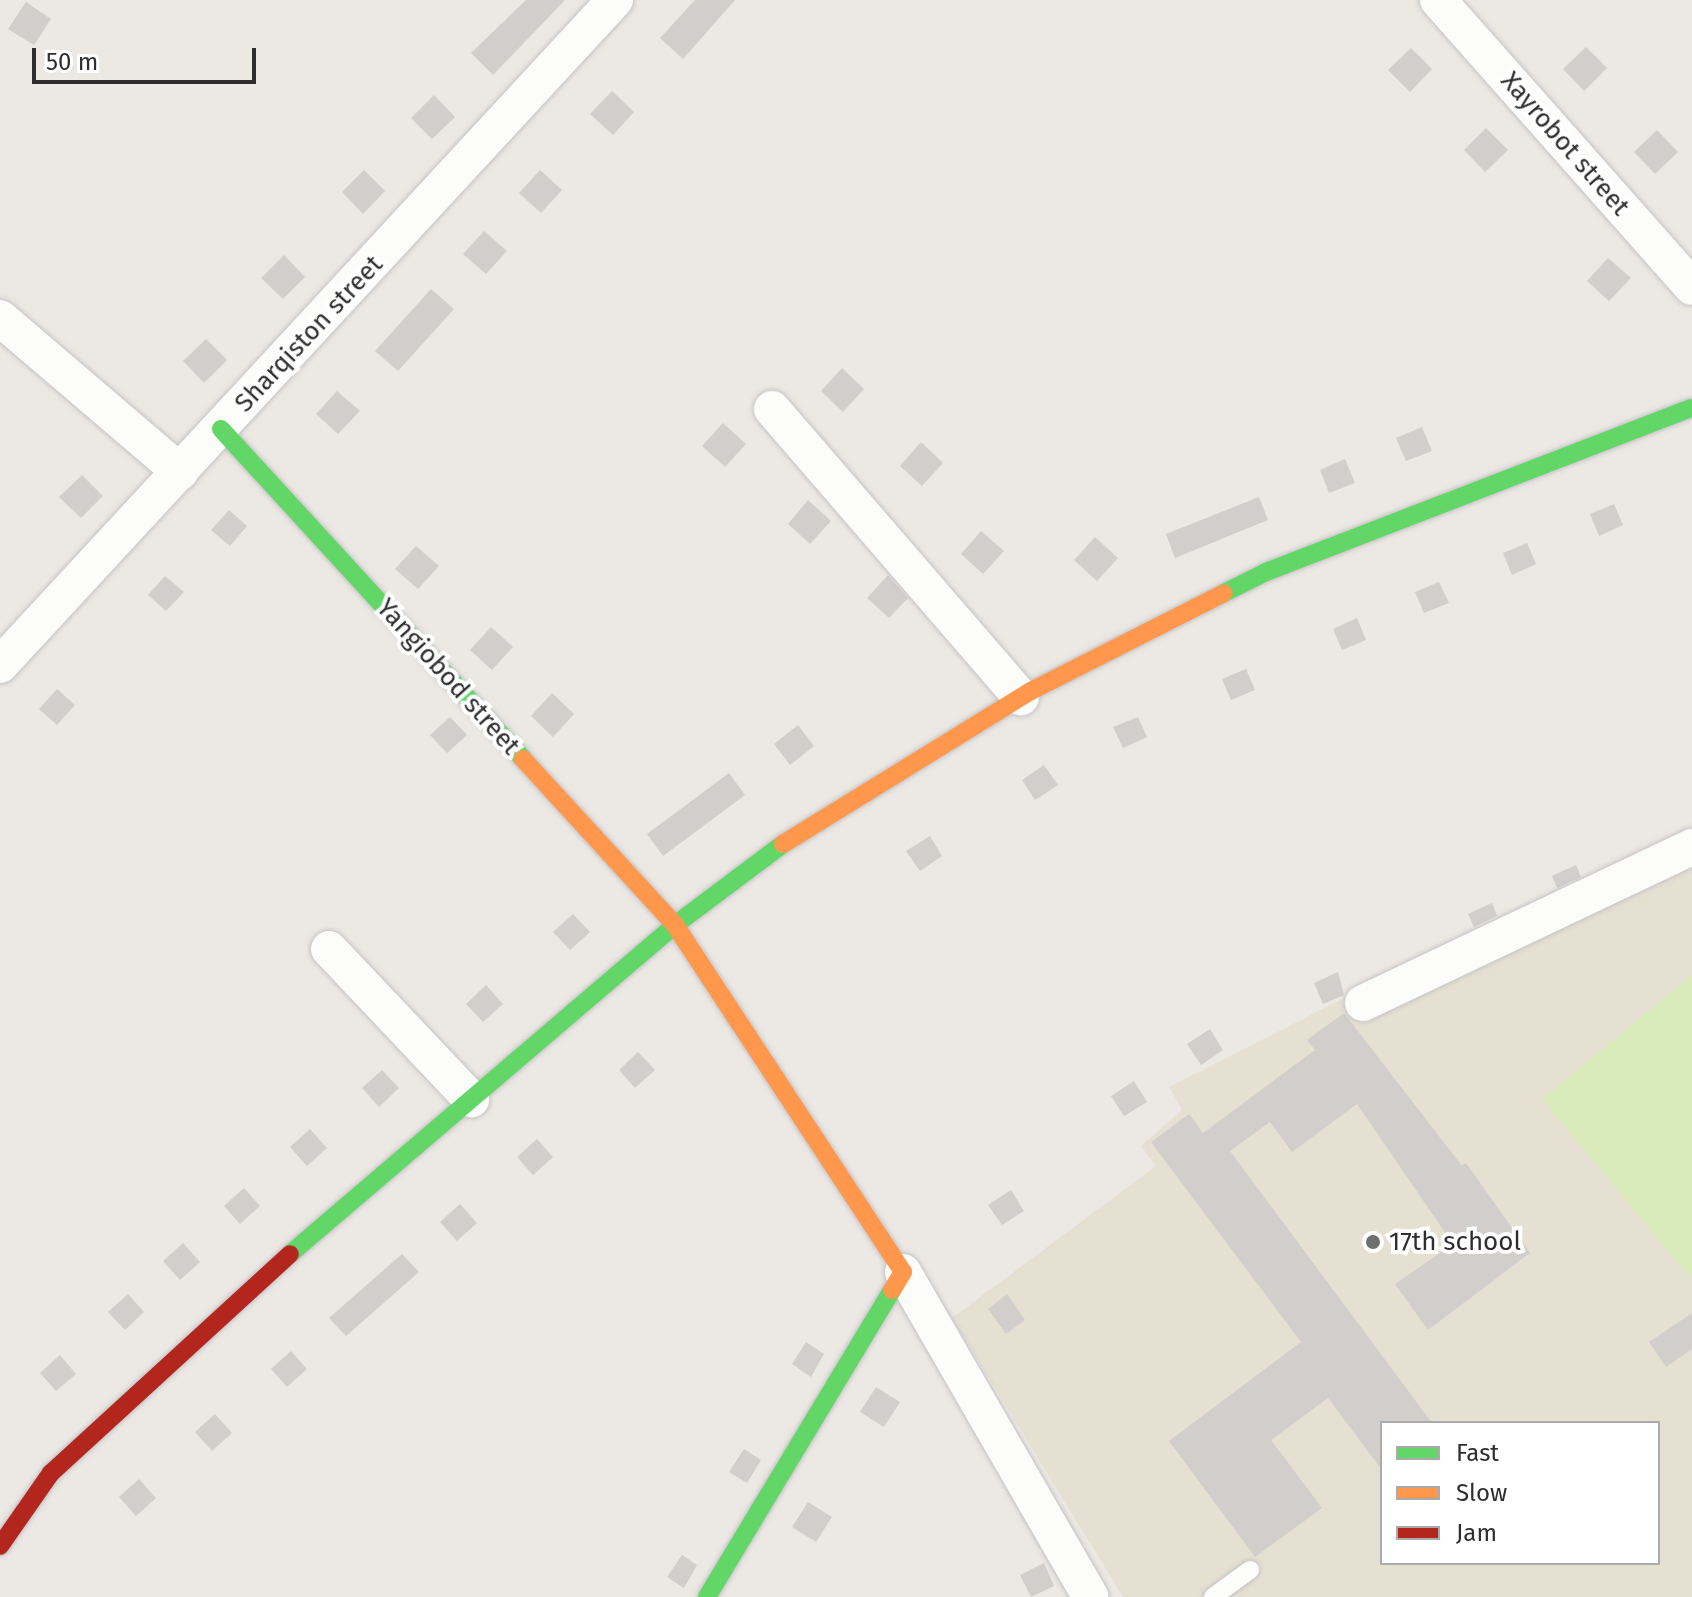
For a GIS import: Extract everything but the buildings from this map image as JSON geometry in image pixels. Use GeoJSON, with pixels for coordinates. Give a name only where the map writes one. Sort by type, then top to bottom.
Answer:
{"type":"FeatureCollection","features":[{"type":"Feature","properties":{"kind":"main road"},"geometry":{"type":"LineString","coordinates":[[0,1546],[51,1473],[139,1387],[675,925],[811,823],[1021,697],[1266,572],[1692,408]]}},
{"type":"Feature","properties":{"kind":"main road","name":"Yangiobod street"},"geometry":{"type":"LineString","coordinates":[[221,429],[675,925],[903,1272]]}},
{"type":"Feature","properties":{"kind":"main road"},"geometry":{"type":"LineString","coordinates":[[707,1597],[903,1272]]}},
{"type":"Feature","properties":{"kind":"street","name":"Sharqiston street"},"geometry":{"type":"LineString","coordinates":[[0,665],[615,0]]}},
{"type":"Feature","properties":{"kind":"street","name":"Xayrobot street"},"geometry":{"type":"LineString","coordinates":[[1438,0],[1692,287]]}},
{"type":"Feature","properties":{"kind":"street"},"geometry":{"type":"LineString","coordinates":[[0,318],[180,472]]}},
{"type":"Feature","properties":{"kind":"street"},"geometry":{"type":"LineString","coordinates":[[772,409],[1021,697]]}},
{"type":"Feature","properties":{"kind":"street"},"geometry":{"type":"LineString","coordinates":[[1363,1003],[1692,847]]}},
{"type":"Feature","properties":{"kind":"street"},"geometry":{"type":"LineString","coordinates":[[329,949],[471,1099]]}},
{"type":"Feature","properties":{"kind":"street"},"geometry":{"type":"LineString","coordinates":[[903,1272],[1091,1597]]}},
{"type":"Feature","properties":{"kind":"lane"},"geometry":{"type":"LineString","coordinates":[[1213,1597],[1250,1570]]}},
{"type":"Feature","properties":{"kind":"shaded area","name":"17th school"},"geometry":{"type":"Polygon","coordinates":[[[1692,868],[1692,1597],[1123,1597],[952,1318],[1156,1166],[1141,1146],[1182,1110],[1169,1087],[1358,991],[1368,1012],[1692,868]]]}},
{"type":"Feature","properties":{"kind":"green space"},"geometry":{"type":"Polygon","coordinates":[[[1692,975],[1692,1280],[1542,1099],[1692,975]]]}},
{"type":"Feature","properties":{"kind":"traffic: fast"},"geometry":{"type":"LineString","coordinates":[[1224,593],[1266,572],[1692,408]]}},
{"type":"Feature","properties":{"kind":"traffic: fast"},"geometry":{"type":"LineString","coordinates":[[221,429],[523,759]]}},
{"type":"Feature","properties":{"kind":"traffic: fast"},"geometry":{"type":"LineString","coordinates":[[290,1254],[675,925],[783,844]]}},
{"type":"Feature","properties":{"kind":"traffic: fast"},"geometry":{"type":"LineString","coordinates":[[707,1597],[892,1290]]}},
{"type":"Feature","properties":{"kind":"traffic: slow"},"geometry":{"type":"LineString","coordinates":[[783,844],[1031,691],[1224,593]]}},
{"type":"Feature","properties":{"kind":"traffic: slow"},"geometry":{"type":"LineString","coordinates":[[523,759],[675,925],[903,1272],[892,1290]]}},
{"type":"Feature","properties":{"kind":"traffic: jam"},"geometry":{"type":"LineString","coordinates":[[0,1546],[51,1473],[290,1254]]}},
{"type":"Feature","properties":{"kind":"place","name":"17th school"},"geometry":{"type":"Point","coordinates":[1373,1242]}}]}
